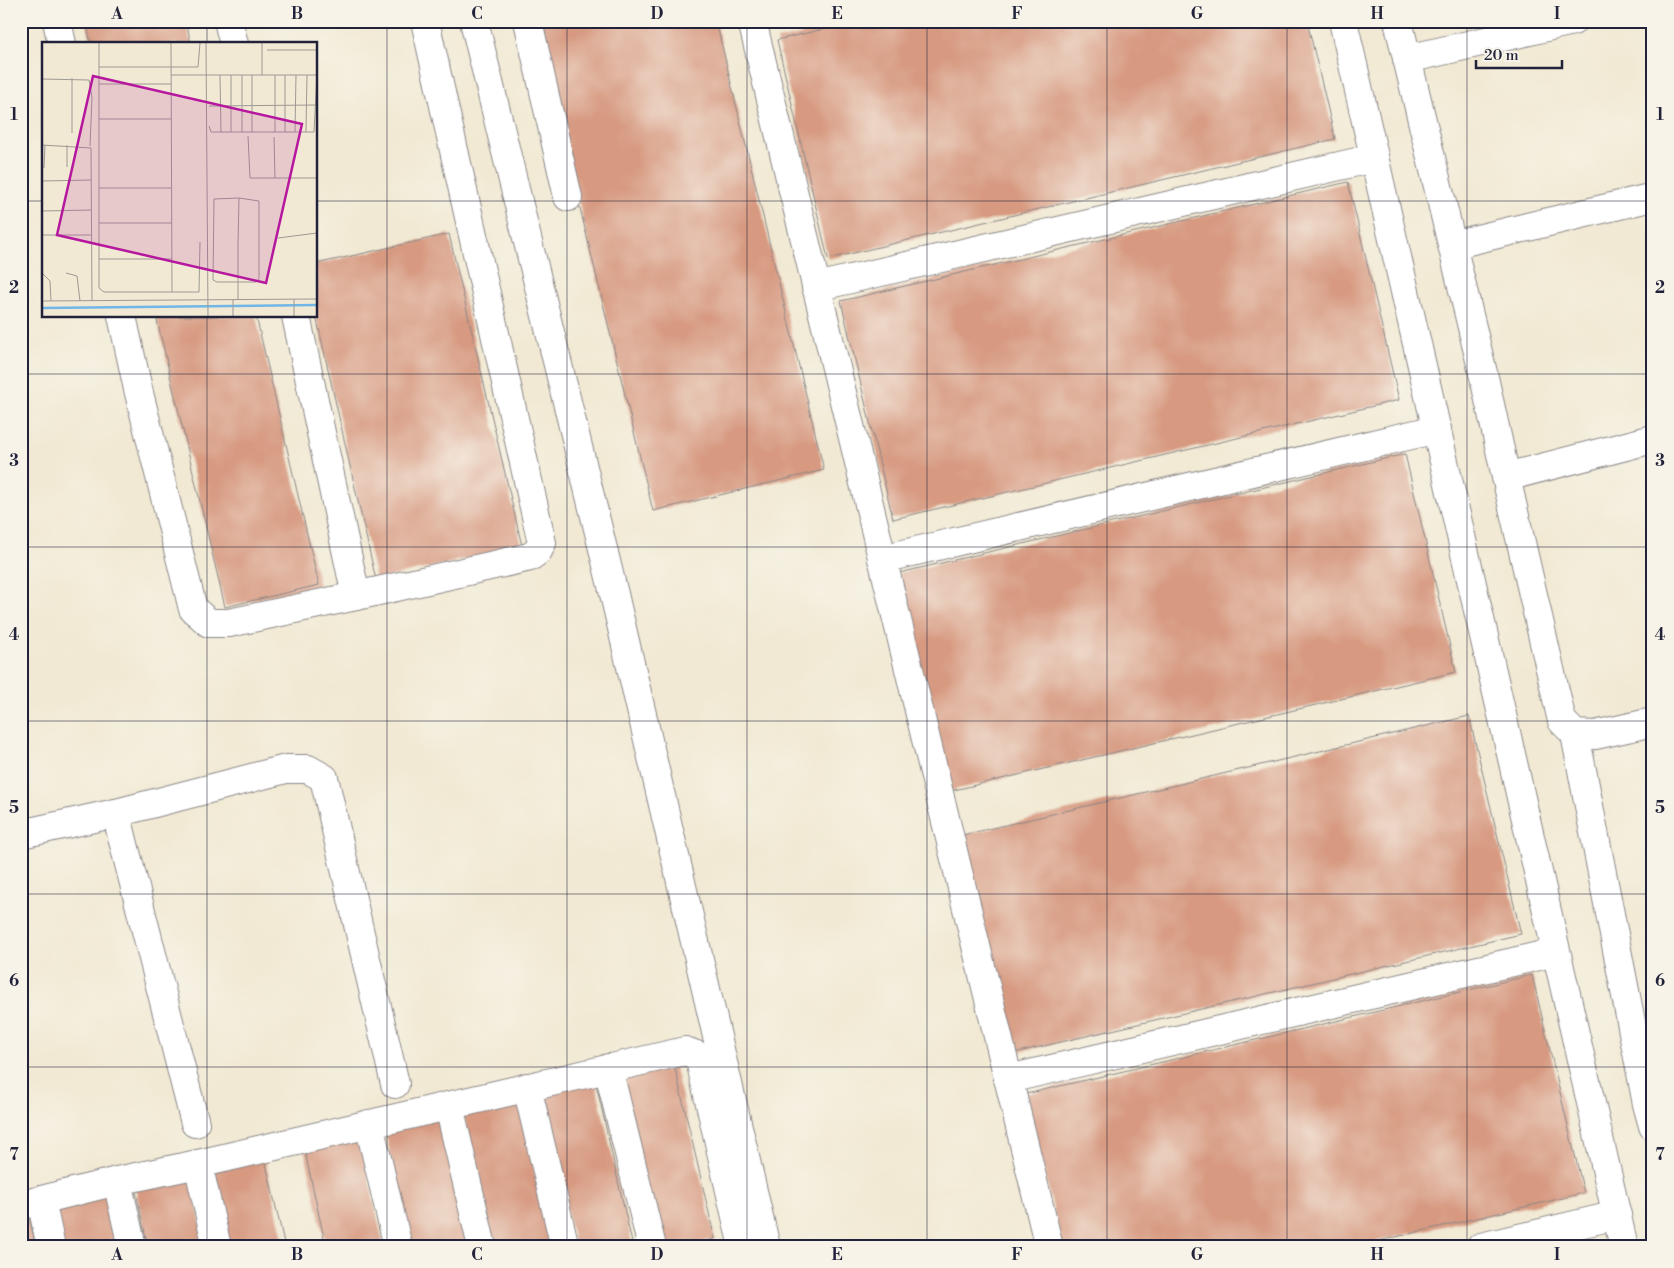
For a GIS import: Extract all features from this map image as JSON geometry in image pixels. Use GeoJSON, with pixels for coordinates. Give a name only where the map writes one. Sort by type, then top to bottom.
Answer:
{"type":"FeatureCollection","features":[{"type":"Feature","properties":{"kind":"street"},"geometry":{"type":"LineString","coordinates":[[57,21],[62,42]]}},
{"type":"Feature","properties":{"kind":"street"},"geometry":{"type":"LineString","coordinates":[[228,21],[233,42]]}},
{"type":"Feature","properties":{"kind":"street"},"geometry":{"type":"LineString","coordinates":[[122,318],[138,389],[193,609],[209,624],[229,623],[356,596],[530,557],[538,551],[542,543],[426,21]]}},
{"type":"Feature","properties":{"kind":"street"},"geometry":{"type":"LineString","coordinates":[[474,21],[614,594],[748,1246]]}},
{"type":"Feature","properties":{"kind":"street"},"geometry":{"type":"LineString","coordinates":[[528,21],[568,198]]}},
{"type":"Feature","properties":{"kind":"street"},"geometry":{"type":"LineString","coordinates":[[752,21],[1048,1247]]}},
{"type":"Feature","properties":{"kind":"street"},"geometry":{"type":"LineString","coordinates":[[1343,21],[1624,1247]]}},
{"type":"Feature","properties":{"kind":"street"},"geometry":{"type":"LineString","coordinates":[[1398,21],[1484,377],[1562,721],[1575,734],[1645,1095],[1653,1126]]}},
{"type":"Feature","properties":{"kind":"street"},"geometry":{"type":"LineString","coordinates":[[1407,59],[1573,21]]}},
{"type":"Feature","properties":{"kind":"street"},"geometry":{"type":"LineString","coordinates":[[816,287],[1374,158]]}},
{"type":"Feature","properties":{"kind":"street"},"geometry":{"type":"LineString","coordinates":[[1452,244],[1653,197]]}},
{"type":"Feature","properties":{"kind":"street"},"geometry":{"type":"LineString","coordinates":[[296,318],[356,596]]}},
{"type":"Feature","properties":{"kind":"street"},"geometry":{"type":"LineString","coordinates":[[882,559],[1437,429]]}},
{"type":"Feature","properties":{"kind":"street"},"geometry":{"type":"LineString","coordinates":[[1506,477],[1653,439]]}},
{"type":"Feature","properties":{"kind":"street"},"geometry":{"type":"LineString","coordinates":[[1575,734],[1595,735],[1653,722]]}},
{"type":"Feature","properties":{"kind":"street"},"geometry":{"type":"LineString","coordinates":[[21,834],[116,813],[286,769],[308,768],[324,778],[395,1084]]}},
{"type":"Feature","properties":{"kind":"street"},"geometry":{"type":"LineString","coordinates":[[116,813],[195,1123]]}},
{"type":"Feature","properties":{"kind":"street"},"geometry":{"type":"LineString","coordinates":[[1008,1079],[1556,952]]}},
{"type":"Feature","properties":{"kind":"street"},"geometry":{"type":"LineString","coordinates":[[51,1247],[31,1203],[118,1181],[685,1051],[698,1056],[748,1246]]}},
{"type":"Feature","properties":{"kind":"street"},"geometry":{"type":"LineString","coordinates":[[608,1068],[652,1247]]}},
{"type":"Feature","properties":{"kind":"street"},"geometry":{"type":"LineString","coordinates":[[528,1087],[565,1247]]}},
{"type":"Feature","properties":{"kind":"street"},"geometry":{"type":"LineString","coordinates":[[449,1106],[482,1247]]}},
{"type":"Feature","properties":{"kind":"street"},"geometry":{"type":"LineString","coordinates":[[369,1124],[398,1247]]}},
{"type":"Feature","properties":{"kind":"street"},"geometry":{"type":"LineString","coordinates":[[198,1164],[217,1247]]}},
{"type":"Feature","properties":{"kind":"street"},"geometry":{"type":"LineString","coordinates":[[118,1181],[132,1247]]}},
{"type":"Feature","properties":{"kind":"street"},"geometry":{"type":"LineString","coordinates":[[1482,1247],[1617,1215]]}},
{"type":"Feature","properties":{"kind":"building"},"geometry":{"type":"Polygon","coordinates":[[[86,21],[186,21],[191,42],[91,42],[86,21]]]}},
{"type":"Feature","properties":{"kind":"building"},"geometry":{"type":"Polygon","coordinates":[[[535,21],[716,21],[824,470],[653,511],[535,21]]]}},
{"type":"Feature","properties":{"kind":"building"},"geometry":{"type":"Polygon","coordinates":[[[858,21],[1307,21],[1335,139],[828,259],[777,40],[858,21]]]}},
{"type":"Feature","properties":{"kind":"building"},"geometry":{"type":"Polygon","coordinates":[[[1348,182],[1399,400],[893,519],[841,301],[1348,182]]]}},
{"type":"Feature","properties":{"kind":"building"},"geometry":{"type":"Polygon","coordinates":[[[449,234],[522,546],[376,580],[316,318],[318,318],[318,264],[449,234]]]}},
{"type":"Feature","properties":{"kind":"building"},"geometry":{"type":"Polygon","coordinates":[[[156,318],[256,318],[319,585],[225,607],[156,318]]]}},
{"type":"Feature","properties":{"kind":"building"},"geometry":{"type":"Polygon","coordinates":[[[1405,454],[1456,672],[950,791],[899,573],[1405,454]]]}},
{"type":"Feature","properties":{"kind":"building"},"geometry":{"type":"Polygon","coordinates":[[[1469,716],[1521,934],[1014,1053],[963,835],[1469,716]]]}},
{"type":"Feature","properties":{"kind":"building"},"geometry":{"type":"Polygon","coordinates":[[[1532,975],[1584,1193],[1353,1247],[1062,1247],[1026,1094],[1532,975]]]}},
{"type":"Feature","properties":{"kind":"building"},"geometry":{"type":"Polygon","coordinates":[[[673,1059],[715,1239],[683,1247],[658,1247],[618,1072],[673,1059]]]}},
{"type":"Feature","properties":{"kind":"building"},"geometry":{"type":"Polygon","coordinates":[[[594,1075],[633,1247],[575,1247],[539,1088],[594,1075]]]}},
{"type":"Feature","properties":{"kind":"building"},"geometry":{"type":"Polygon","coordinates":[[[517,1095],[552,1247],[494,1247],[462,1108],[517,1095]]]}},
{"type":"Feature","properties":{"kind":"building"},"geometry":{"type":"Polygon","coordinates":[[[439,1111],[470,1247],[412,1247],[383,1124],[439,1111]]]}},
{"type":"Feature","properties":{"kind":"building"},"geometry":{"type":"Polygon","coordinates":[[[358,1131],[384,1247],[326,1247],[303,1143],[358,1131]]]}},
{"type":"Feature","properties":{"kind":"building"},"geometry":{"type":"Polygon","coordinates":[[[264,1155],[285,1247],[227,1247],[209,1167],[264,1155]]]}},
{"type":"Feature","properties":{"kind":"building"},"geometry":{"type":"Polygon","coordinates":[[[190,1174],[206,1247],[148,1247],[135,1187],[190,1174]]]}},
{"type":"Feature","properties":{"kind":"building"},"geometry":{"type":"Polygon","coordinates":[[[108,1190],[121,1247],[63,1247],[53,1203],[108,1190]]]}},
{"type":"Feature","properties":{"kind":"building"},"geometry":{"type":"Polygon","coordinates":[[[28,1212],[36,1247],[21,1247],[21,1213],[28,1212]]]}}]}
